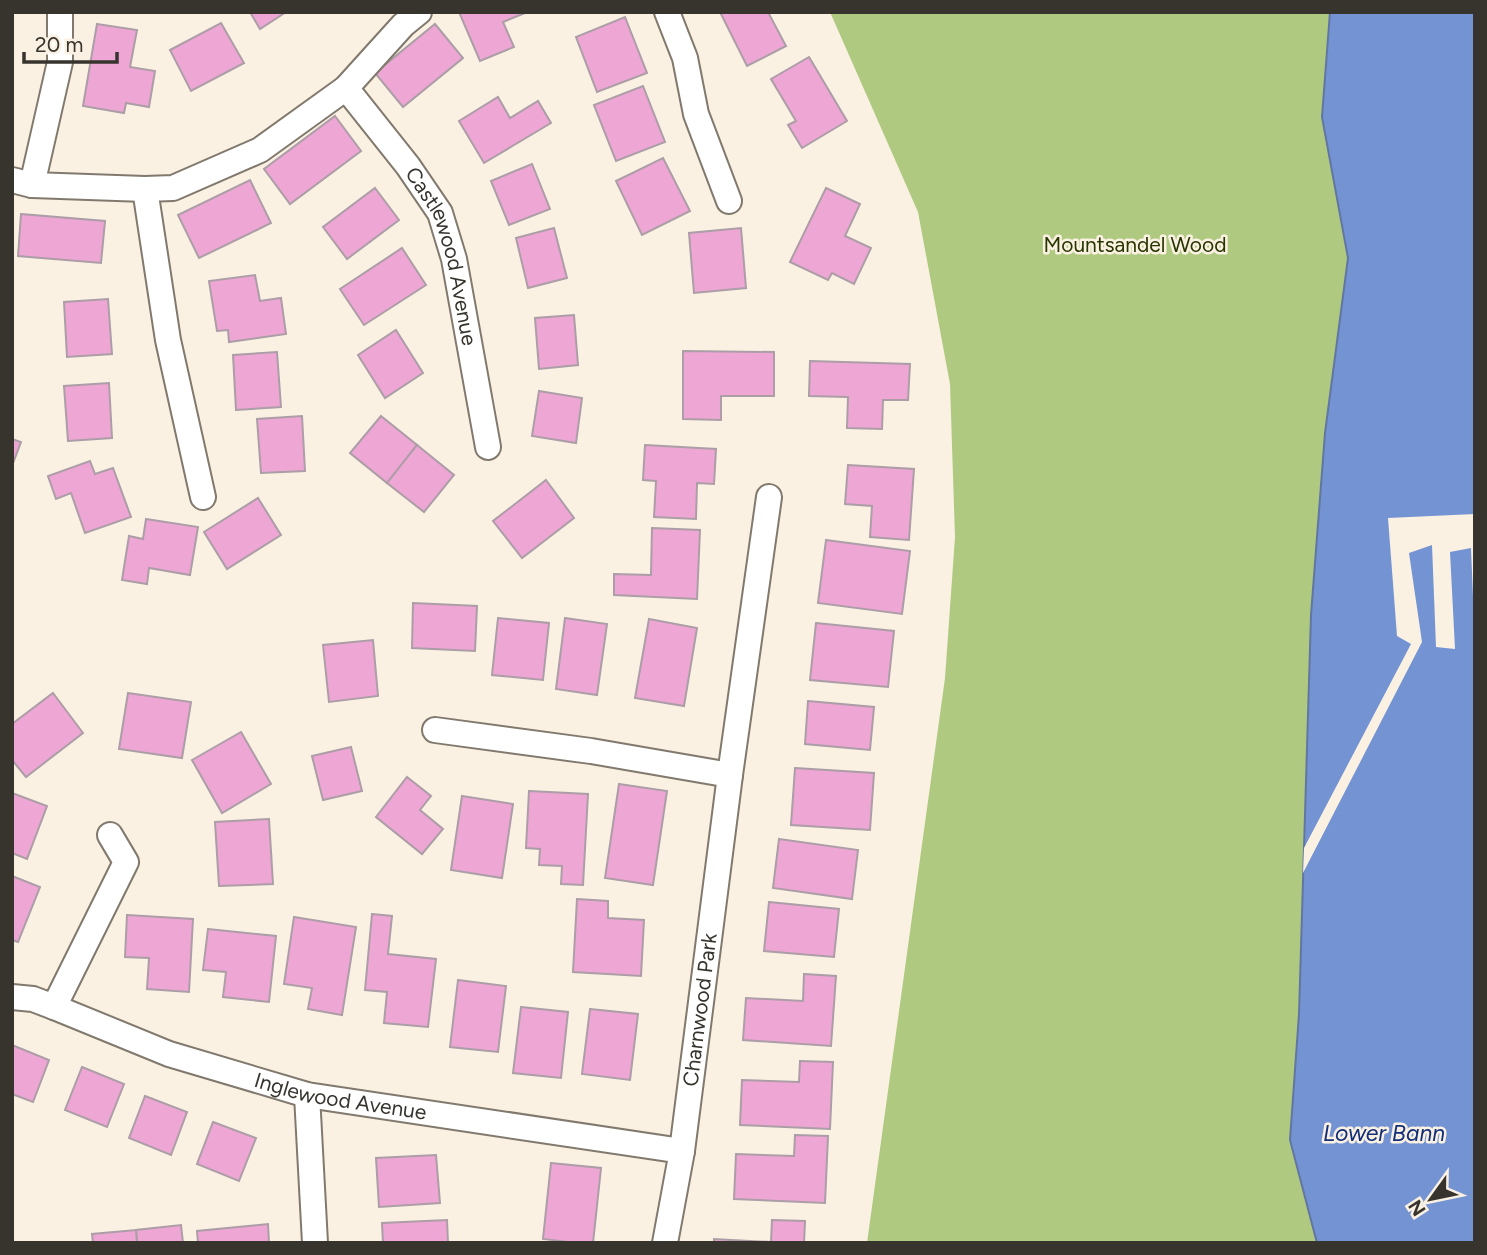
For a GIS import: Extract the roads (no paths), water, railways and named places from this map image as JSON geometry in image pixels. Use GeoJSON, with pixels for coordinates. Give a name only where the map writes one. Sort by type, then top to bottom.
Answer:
{"type":"FeatureCollection","features":[{"type":"Feature","properties":{"kind":"street"},"geometry":{"type":"LineString","coordinates":[[60,12],[60,62],[22,183],[145,189],[173,188],[260,149],[346,88],[402,25],[419,12]]}},
{"type":"Feature","properties":{"kind":"street"},"geometry":{"type":"LineString","coordinates":[[667,12],[685,58],[696,114],[729,201]]}},
{"type":"Feature","properties":{"kind":"street","name":"Castlewood Avenue"},"geometry":{"type":"LineString","coordinates":[[346,88],[408,166],[440,213],[454,259],[488,447]]}},
{"type":"Feature","properties":{"kind":"street"},"geometry":{"type":"LineString","coordinates":[[145,189],[168,340],[203,497]]}},
{"type":"Feature","properties":{"kind":"street","name":"Charnwood Park"},"geometry":{"type":"LineString","coordinates":[[665,1243],[682,1151],[769,497]]}},
{"type":"Feature","properties":{"kind":"street"},"geometry":{"type":"LineString","coordinates":[[435,730],[591,751],[730,775]]}},
{"type":"Feature","properties":{"kind":"street"},"geometry":{"type":"LineString","coordinates":[[54,1007],[126,862],[110,835]]}},
{"type":"Feature","properties":{"kind":"street","name":"Inglewood Avenue"},"geometry":{"type":"LineString","coordinates":[[12,997],[33,999],[169,1054],[307,1095],[682,1151]]}},
{"type":"Feature","properties":{"kind":"street"},"geometry":{"type":"LineString","coordinates":[[307,1095],[315,1243]]}},
{"type":"Feature","properties":{"kind":"water","name":"Lower Bann"},"geometry":{"type":"Polygon","coordinates":[[[1330,12],[1475,12],[1475,1243],[1317,1243],[1290,1140],[1299,1014],[1311,615],[1325,433],[1348,258],[1322,117],[1330,12]]]}},
{"type":"Feature","properties":{"kind":"park label","name":"Mountsandel Wood"},"geometry":{"type":"Point","coordinates":[1135,245]}}]}
